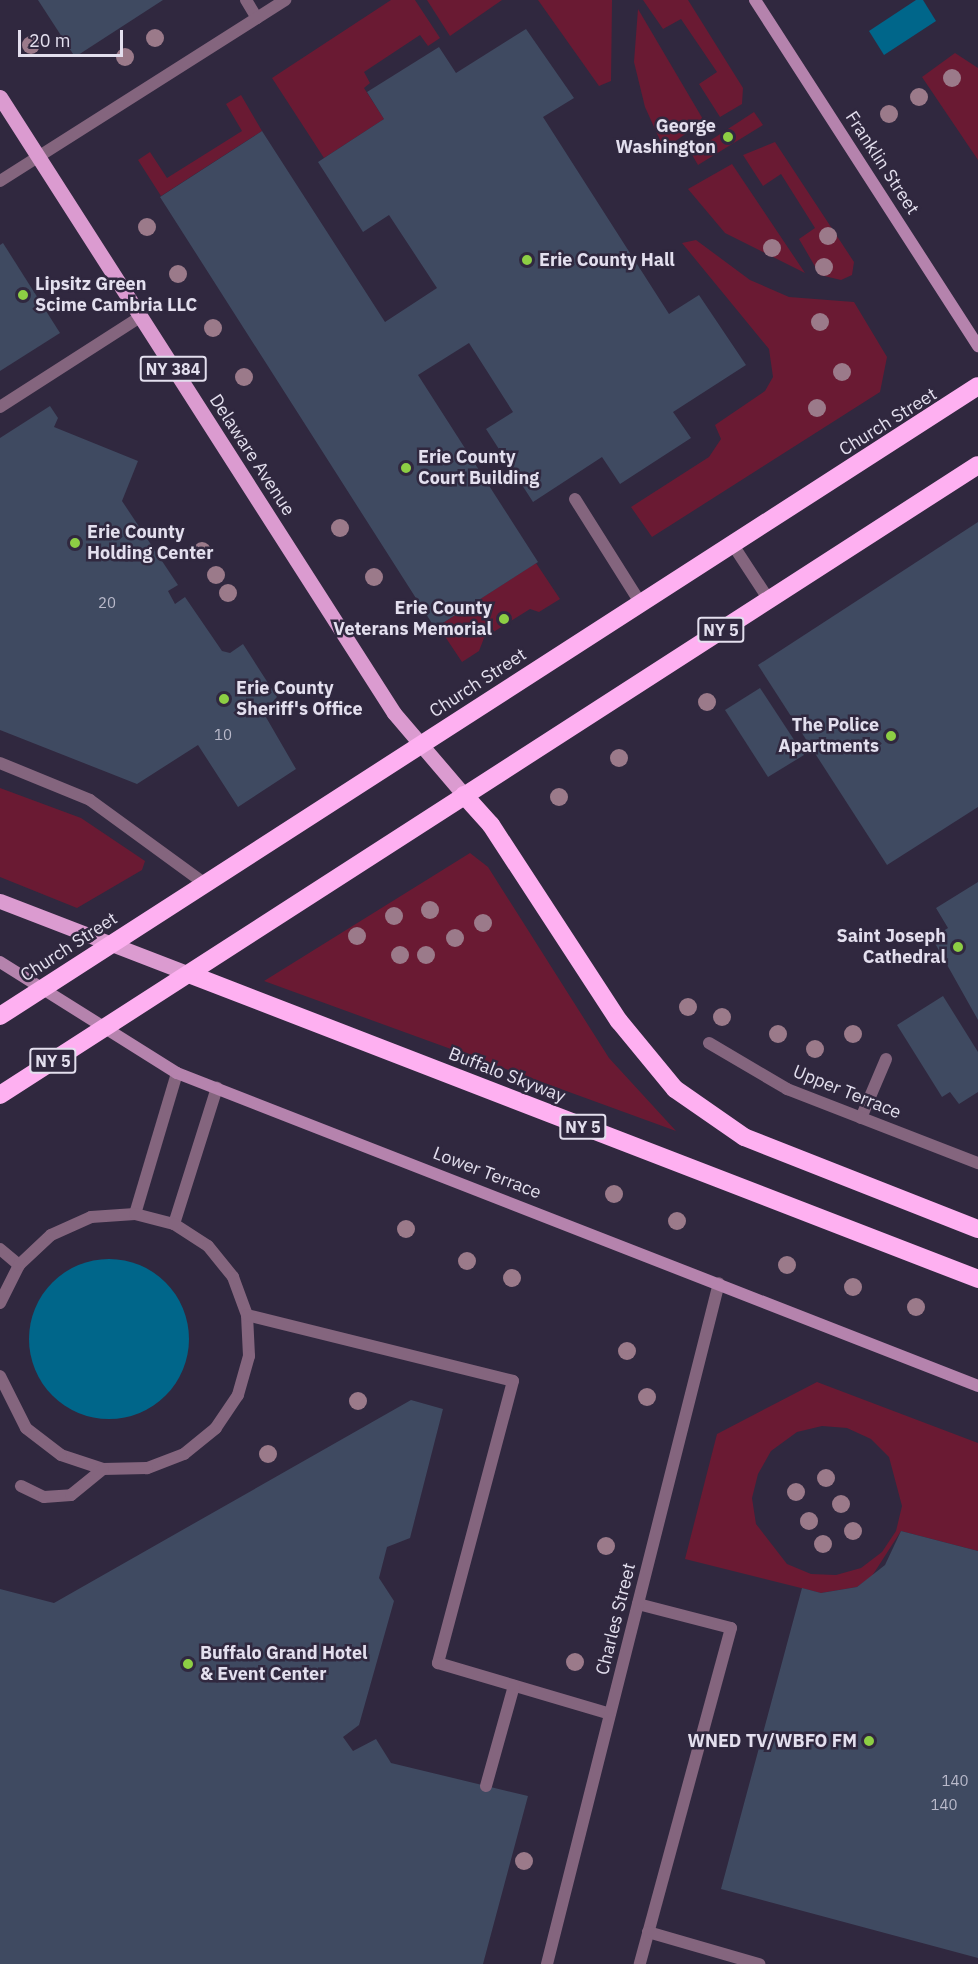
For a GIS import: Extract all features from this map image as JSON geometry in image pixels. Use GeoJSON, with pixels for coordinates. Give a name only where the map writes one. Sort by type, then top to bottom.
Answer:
{"type":"FeatureCollection","features":[{"type":"Feature","properties":{"kind":"highway","name":"Church Street"},"geometry":{"type":"LineString","coordinates":[[0,1016],[978,386]]}},
{"type":"Feature","properties":{"kind":"highway","name":"NY 5"},"geometry":{"type":"LineString","coordinates":[[0,1095],[978,465]]}},
{"type":"Feature","properties":{"kind":"highway"},"geometry":{"type":"LineString","coordinates":[[464,795],[490,825],[619,1021],[675,1089],[744,1137],[978,1229]]}},
{"type":"Feature","properties":{"kind":"highway","name":"Buffalo Skyway"},"geometry":{"type":"LineString","coordinates":[[189,974],[978,1279]]}},
{"type":"Feature","properties":{"kind":"main road","name":"Delaware Avenue"},"geometry":{"type":"LineString","coordinates":[[0,97],[394,713],[464,795]]}},
{"type":"Feature","properties":{"kind":"main road","name":"NY 5"},"geometry":{"type":"LineString","coordinates":[[0,901],[189,974]]}},
{"type":"Feature","properties":{"kind":"street"},"geometry":{"type":"LineString","coordinates":[[246,0],[257,18]]}},
{"type":"Feature","properties":{"kind":"street"},"geometry":{"type":"LineString","coordinates":[[0,181],[285,0]]}},
{"type":"Feature","properties":{"kind":"street","name":"Franklin Street"},"geometry":{"type":"LineString","coordinates":[[755,0],[978,346]]}},
{"type":"Feature","properties":{"kind":"street"},"geometry":{"type":"LineString","coordinates":[[0,407],[140,317]]}},
{"type":"Feature","properties":{"kind":"street"},"geometry":{"type":"LineString","coordinates":[[575,499],[641,604]]}},
{"type":"Feature","properties":{"kind":"street"},"geometry":{"type":"LineString","coordinates":[[733,545],[769,600]]}},
{"type":"Feature","properties":{"kind":"street"},"geometry":{"type":"LineString","coordinates":[[0,763],[90,800],[205,884]]}},
{"type":"Feature","properties":{"kind":"street","name":"Lower Terrace"},"geometry":{"type":"LineString","coordinates":[[0,962],[177,1073],[978,1386]]}},
{"type":"Feature","properties":{"kind":"street","name":"Upper Terrace"},"geometry":{"type":"LineString","coordinates":[[709,1042],[788,1089],[978,1163]]}},
{"type":"Feature","properties":{"kind":"street"},"geometry":{"type":"LineString","coordinates":[[861,1118],[886,1059]]}},
{"type":"Feature","properties":{"kind":"street"},"geometry":{"type":"LineString","coordinates":[[135,1214],[177,1073]]}},
{"type":"Feature","properties":{"kind":"street"},"geometry":{"type":"LineString","coordinates":[[174,1224],[217,1088]]}},
{"type":"Feature","properties":{"kind":"street"},"geometry":{"type":"LineString","coordinates":[[0,1303],[19,1265],[51,1235],[91,1217],[135,1214],[174,1224],[208,1246],[233,1277],[248,1315],[249,1356],[238,1395],[216,1428],[184,1454],[147,1468],[103,1469],[61,1455],[26,1428],[0,1376]]}},
{"type":"Feature","properties":{"kind":"street"},"geometry":{"type":"LineString","coordinates":[[0,1249],[19,1265]]}},
{"type":"Feature","properties":{"kind":"street","name":"Charles Street"},"geometry":{"type":"LineString","coordinates":[[547,1964],[719,1283]]}},
{"type":"Feature","properties":{"kind":"street"},"geometry":{"type":"LineString","coordinates":[[248,1315],[513,1381],[438,1663],[610,1714]]}},
{"type":"Feature","properties":{"kind":"street"},"geometry":{"type":"LineString","coordinates":[[21,1486],[44,1497],[71,1495],[103,1469]]}},
{"type":"Feature","properties":{"kind":"street"},"geometry":{"type":"LineString","coordinates":[[638,1604],[731,1628],[640,1964]]}},
{"type":"Feature","properties":{"kind":"street"},"geometry":{"type":"LineString","coordinates":[[486,1786],[514,1686]]}},
{"type":"Feature","properties":{"kind":"street"},"geometry":{"type":"LineString","coordinates":[[648,1932],[759,1964]]}},
{"type":"Feature","properties":{"kind":"shaded area"},"geometry":{"type":"Polygon","coordinates":[[[391,0],[415,0],[440,38],[428,46],[420,35],[364,72],[370,83],[364,88],[384,119],[324,158],[272,78],[391,0]]]}},
{"type":"Feature","properties":{"kind":"shaded area"},"geometry":{"type":"Polygon","coordinates":[[[427,0],[502,0],[450,36],[427,0]]]}},
{"type":"Feature","properties":{"kind":"shaded area"},"geometry":{"type":"Polygon","coordinates":[[[538,0],[612,0],[611,81],[599,86],[538,0]]]}},
{"type":"Feature","properties":{"kind":"shaded area"},"geometry":{"type":"Polygon","coordinates":[[[643,0],[688,0],[743,88],[742,104],[720,117],[699,84],[717,72],[681,19],[663,29],[643,0]]]}},
{"type":"Feature","properties":{"kind":"shaded area"},"geometry":{"type":"Polygon","coordinates":[[[638,9],[704,121],[664,149],[645,107],[634,62],[638,9]]]}},
{"type":"Feature","properties":{"kind":"shaded area"},"geometry":{"type":"Polygon","coordinates":[[[955,53],[978,68],[978,160],[922,77],[955,53]]]}},
{"type":"Feature","properties":{"kind":"shaded area"},"geometry":{"type":"Polygon","coordinates":[[[241,95],[262,131],[161,196],[138,160],[150,152],[167,178],[242,131],[226,104],[241,95]]]}},
{"type":"Feature","properties":{"kind":"shaded area"},"geometry":{"type":"Polygon","coordinates":[[[754,112],[763,125],[698,165],[691,153],[754,112]]]}},
{"type":"Feature","properties":{"kind":"shaded area"},"geometry":{"type":"Polygon","coordinates":[[[775,142],[854,262],[852,275],[841,280],[820,275],[799,239],[815,228],[781,174],[763,186],[743,155],[775,142]]]}},
{"type":"Feature","properties":{"kind":"shaded area"},"geometry":{"type":"Polygon","coordinates":[[[732,164],[805,273],[725,233],[688,189],[732,164]]]}},
{"type":"Feature","properties":{"kind":"shaded area"},"geometry":{"type":"Polygon","coordinates":[[[696,240],[750,280],[789,297],[854,302],[887,357],[880,392],[652,537],[631,507],[709,457],[721,439],[715,425],[765,391],[773,377],[769,349],[682,243],[696,240]]]}},
{"type":"Feature","properties":{"kind":"shaded area"},"geometry":{"type":"Polygon","coordinates":[[[536,563],[560,599],[539,612],[530,609],[484,638],[479,651],[462,662],[438,626],[536,563]]]}},
{"type":"Feature","properties":{"kind":"shaded area"},"geometry":{"type":"Polygon","coordinates":[[[0,788],[81,818],[145,861],[142,870],[77,908],[0,877],[0,788]]]}},
{"type":"Feature","properties":{"kind":"shaded area"},"geometry":{"type":"Polygon","coordinates":[[[470,853],[488,867],[609,1058],[676,1131],[264,981],[470,853]]]}},
{"type":"Feature","properties":{"kind":"shaded area"},"geometry":{"type":"Polygon","coordinates":[[[817,1382],[978,1443],[978,1551],[901,1531],[872,1576],[857,1587],[821,1593],[685,1559],[717,1434],[817,1382]],[[822,1426],[797,1432],[771,1451],[758,1474],[752,1498],[756,1524],[787,1564],[811,1574],[836,1575],[861,1568],[882,1552],[896,1531],[902,1506],[889,1457],[871,1439],[847,1428],[822,1426]]]}},
{"type":"Feature","properties":{"kind":"water"},"geometry":{"type":"Polygon","coordinates":[[[916,0],[923,0],[936,21],[884,55],[869,31],[916,0]]]}},
{"type":"Feature","properties":{"kind":"water"},"geometry":{"type":"Polygon","coordinates":[[[109,1259],[140,1265],[165,1283],[183,1308],[189,1339],[183,1370],[165,1395],[140,1413],[109,1419],[78,1413],[53,1395],[35,1370],[29,1339],[35,1308],[53,1283],[78,1265],[109,1259]]]}},
{"type":"Feature","properties":{"kind":"building"},"geometry":{"type":"Polygon","coordinates":[[[38,0],[163,0],[75,57],[38,0]]]}},
{"type":"Feature","properties":{"kind":"building","name":"Erie County Hall"},"geometry":{"type":"Polygon","coordinates":[[[526,29],[574,98],[543,117],[669,314],[699,295],[746,365],[673,412],[691,438],[620,484],[602,457],[533,502],[486,429],[513,412],[469,343],[418,375],[538,562],[435,628],[160,197],[262,131],[385,322],[437,288],[389,215],[363,232],[318,162],[384,119],[367,92],[439,47],[456,73],[526,29]]]}},
{"type":"Feature","properties":{"kind":"building"},"geometry":{"type":"Polygon","coordinates":[[[3,243],[60,333],[0,371],[0,245],[3,243]]]}},
{"type":"Feature","properties":{"kind":"building"},"geometry":{"type":"Polygon","coordinates":[[[50,406],[58,418],[54,427],[138,461],[122,501],[178,585],[168,591],[175,604],[185,597],[222,651],[230,653],[243,644],[277,697],[263,712],[296,769],[238,807],[198,745],[137,784],[0,730],[0,438],[50,406]]]}},
{"type":"Feature","properties":{"kind":"building","name":"The Police Apartments"},"geometry":{"type":"Polygon","coordinates":[[[978,522],[978,807],[887,865],[758,665],[978,522]]]}},
{"type":"Feature","properties":{"kind":"building"},"geometry":{"type":"Polygon","coordinates":[[[760,688],[804,755],[768,777],[725,710],[760,688]]]}},
{"type":"Feature","properties":{"kind":"building","name":"Saint Joseph Cathedral"},"geometry":{"type":"Polygon","coordinates":[[[978,882],[978,1020],[932,938],[948,928],[936,908],[978,882]]]}},
{"type":"Feature","properties":{"kind":"building"},"geometry":{"type":"Polygon","coordinates":[[[943,996],[978,1052],[978,1092],[959,1104],[950,1092],[942,1097],[897,1025],[943,996]]]}},
{"type":"Feature","properties":{"kind":"building","name":"Buffalo Grand Hotel & Event Center"},"geometry":{"type":"Polygon","coordinates":[[[411,1400],[443,1409],[410,1538],[387,1547],[379,1578],[394,1601],[359,1725],[343,1737],[353,1751],[376,1739],[391,1763],[528,1796],[483,1964],[0,1964],[0,1589],[54,1603],[411,1400]]]}},
{"type":"Feature","properties":{"kind":"building","name":"WNED TV/WBFO FM"},"geometry":{"type":"Polygon","coordinates":[[[901,1531],[978,1551],[978,1958],[721,1889],[802,1588],[821,1593],[857,1587],[885,1565],[901,1531]]]}},
{"type":"Feature","properties":{"kind":"place","name":"George Washington"},"geometry":{"type":"Point","coordinates":[728,137]}},
{"type":"Feature","properties":{"kind":"place","name":"Erie County Hall"},"geometry":{"type":"Point","coordinates":[527,260]}},
{"type":"Feature","properties":{"kind":"place","name":"Lipsitz Green Scime Cambria LLC"},"geometry":{"type":"Point","coordinates":[23,295]}},
{"type":"Feature","properties":{"kind":"place","name":"Erie County Court Building"},"geometry":{"type":"Point","coordinates":[406,468]}},
{"type":"Feature","properties":{"kind":"place","name":"Erie County Holding Center"},"geometry":{"type":"Point","coordinates":[75,543]}},
{"type":"Feature","properties":{"kind":"place","name":"Erie County Veterans Memorial"},"geometry":{"type":"Point","coordinates":[504,619]}},
{"type":"Feature","properties":{"kind":"place","name":"Erie County Sheriff's Office"},"geometry":{"type":"Point","coordinates":[224,699]}},
{"type":"Feature","properties":{"kind":"place","name":"The Police Apartments"},"geometry":{"type":"Point","coordinates":[891,736]}},
{"type":"Feature","properties":{"kind":"place","name":"Saint Joseph Cathedral"},"geometry":{"type":"Point","coordinates":[958,947]}},
{"type":"Feature","properties":{"kind":"place","name":"Buffalo Grand Hotel & Event Center"},"geometry":{"type":"Point","coordinates":[188,1664]}},
{"type":"Feature","properties":{"kind":"place","name":"WNED TV/WBFO FM"},"geometry":{"type":"Point","coordinates":[869,1741]}}]}
